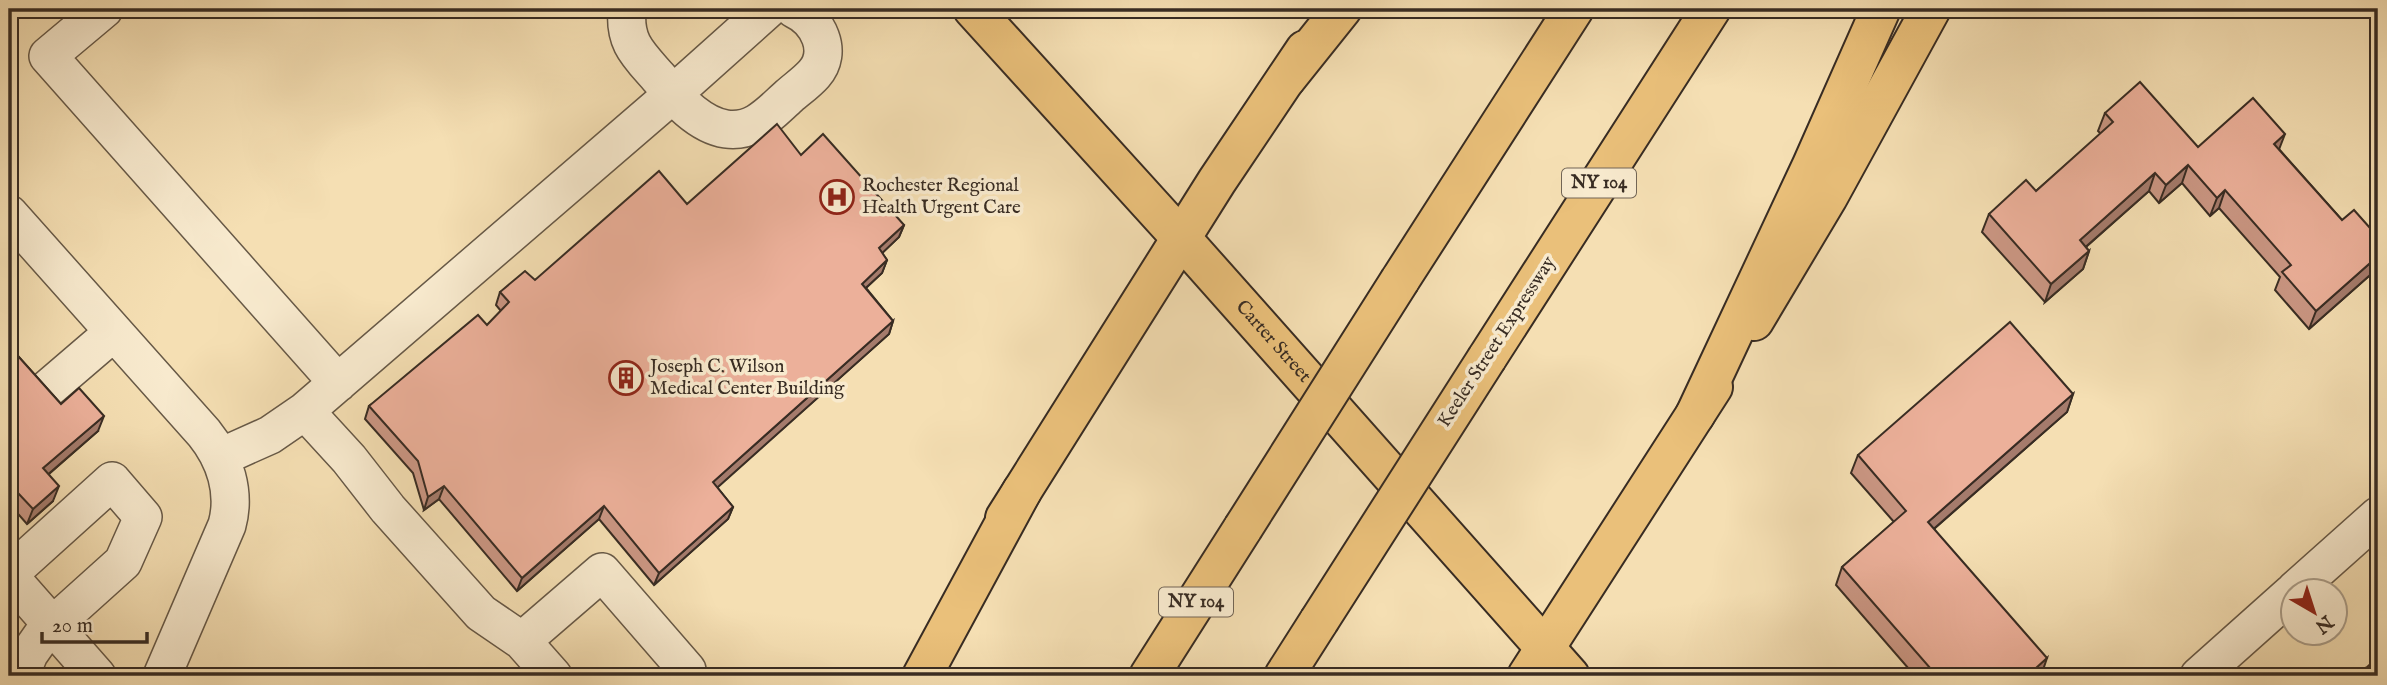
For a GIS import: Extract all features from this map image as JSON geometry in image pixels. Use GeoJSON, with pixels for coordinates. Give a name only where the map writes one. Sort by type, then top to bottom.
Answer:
{"type":"FeatureCollection","features":[{"type":"Feature","properties":{"kind":"main road","name":"Carter Street"},"geometry":{"type":"LineString","coordinates":[[973,9],[1181,238],[1536,662],[1570,676]]}},
{"type":"Feature","properties":{"kind":"main road"},"geometry":{"type":"LineString","coordinates":[[903,676],[1023,491],[1181,238],[1335,9]]}},
{"type":"Feature","properties":{"kind":"main road"},"geometry":{"type":"LineString","coordinates":[[1286,79],[1342,9]]}},
{"type":"Feature","properties":{"kind":"main road","name":"NY 104"},"geometry":{"type":"LineString","coordinates":[[1149,676],[1574,9]]}},
{"type":"Feature","properties":{"kind":"main road","name":"Keeler Street Expressway"},"geometry":{"type":"LineString","coordinates":[[1284,676],[1711,9]]}},
{"type":"Feature","properties":{"kind":"main road"},"geometry":{"type":"LineString","coordinates":[[1695,415],[1817,154],[1881,9]]}},
{"type":"Feature","properties":{"kind":"main road"},"geometry":{"type":"LineString","coordinates":[[1536,662],[1695,415],[1828,197],[1931,9]]}},
{"type":"Feature","properties":{"kind":"main road"},"geometry":{"type":"LineString","coordinates":[[922,676],[1023,491]]}},
{"type":"Feature","properties":{"kind":"street"},"geometry":{"type":"LineString","coordinates":[[104,9],[48,56],[338,383]]}},
{"type":"Feature","properties":{"kind":"street"},"geometry":{"type":"LineString","coordinates":[[627,9],[628,38],[637,53],[673,94],[701,118],[722,129],[738,130],[751,127],[764,118],[814,74],[822,62],[823,46],[819,34],[811,21],[794,9]]}},
{"type":"Feature","properties":{"kind":"street"},"geometry":{"type":"LineString","coordinates":[[220,457],[270,435],[305,411],[768,9]]}},
{"type":"Feature","properties":{"kind":"street"},"geometry":{"type":"LineString","coordinates":[[9,214],[204,433],[220,457],[230,491],[230,515],[162,676]]}},
{"type":"Feature","properties":{"kind":"street"},"geometry":{"type":"LineString","coordinates":[[37,398],[114,332]]}},
{"type":"Feature","properties":{"kind":"street"},"geometry":{"type":"LineString","coordinates":[[305,411],[481,613],[522,641],[553,676]]}},
{"type":"Feature","properties":{"kind":"street"},"geometry":{"type":"LineString","coordinates":[[20,676],[43,634],[52,626],[123,562],[143,517],[111,481],[9,575],[52,626],[97,676]]}},
{"type":"Feature","properties":{"kind":"street"},"geometry":{"type":"LineString","coordinates":[[2312,576],[2378,516]]}},
{"type":"Feature","properties":{"kind":"street"},"geometry":{"type":"LineString","coordinates":[[522,641],[601,572],[687,670],[684,676]]}},
{"type":"Feature","properties":{"kind":"street"},"geometry":{"type":"LineString","coordinates":[[2199,676],[2278,606]]}},
{"type":"Feature","properties":{"kind":"building"},"geometry":{"type":"Polygon","coordinates":[[[2140,82],[2198,147],[2253,98],[2285,134],[2274,144],[2342,220],[2354,210],[2378,237],[2378,256],[2316,311],[2282,272],[2291,265],[2225,190],[2217,198],[2188,165],[2166,185],[2155,173],[2080,240],[2089,251],[2051,284],[1989,214],[2026,180],[2036,191],[2113,122],[2105,113],[2140,82]]]}},
{"type":"Feature","properties":{"kind":"building","name":"Joseph C. Wilson Medical Center Building"},"geometry":{"type":"Polygon","coordinates":[[[777,124],[801,155],[823,134],[904,225],[879,248],[887,260],[862,284],[893,321],[713,482],[733,507],[659,573],[604,506],[522,578],[444,486],[428,497],[418,461],[369,406],[478,315],[487,325],[509,302],[500,292],[525,271],[535,280],[659,171],[687,204],[777,124]]]}},
{"type":"Feature","properties":{"kind":"building"},"geometry":{"type":"Polygon","coordinates":[[[2010,322],[2073,394],[1928,522],[2047,658],[2027,676],[1937,676],[1842,567],[1906,511],[1858,455],[2010,322]]]}},
{"type":"Feature","properties":{"kind":"building"},"geometry":{"type":"Polygon","coordinates":[[[9,346],[61,404],[79,388],[104,416],[43,468],[59,486],[33,509],[17,492],[9,499],[9,346]]]}},
{"type":"Feature","properties":{"kind":"building"},"geometry":{"type":"Polygon","coordinates":[[[2378,657],[2378,676],[2373,676],[2366,668],[2378,657]]]}},
{"type":"Feature","properties":{"kind":"place","name":"Rochester Regional Health Urgent Care"},"geometry":{"type":"Point","coordinates":[837,197]}},
{"type":"Feature","properties":{"kind":"place","name":"Joseph C. Wilson Medical Center Building"},"geometry":{"type":"Point","coordinates":[626,378]}}]}
